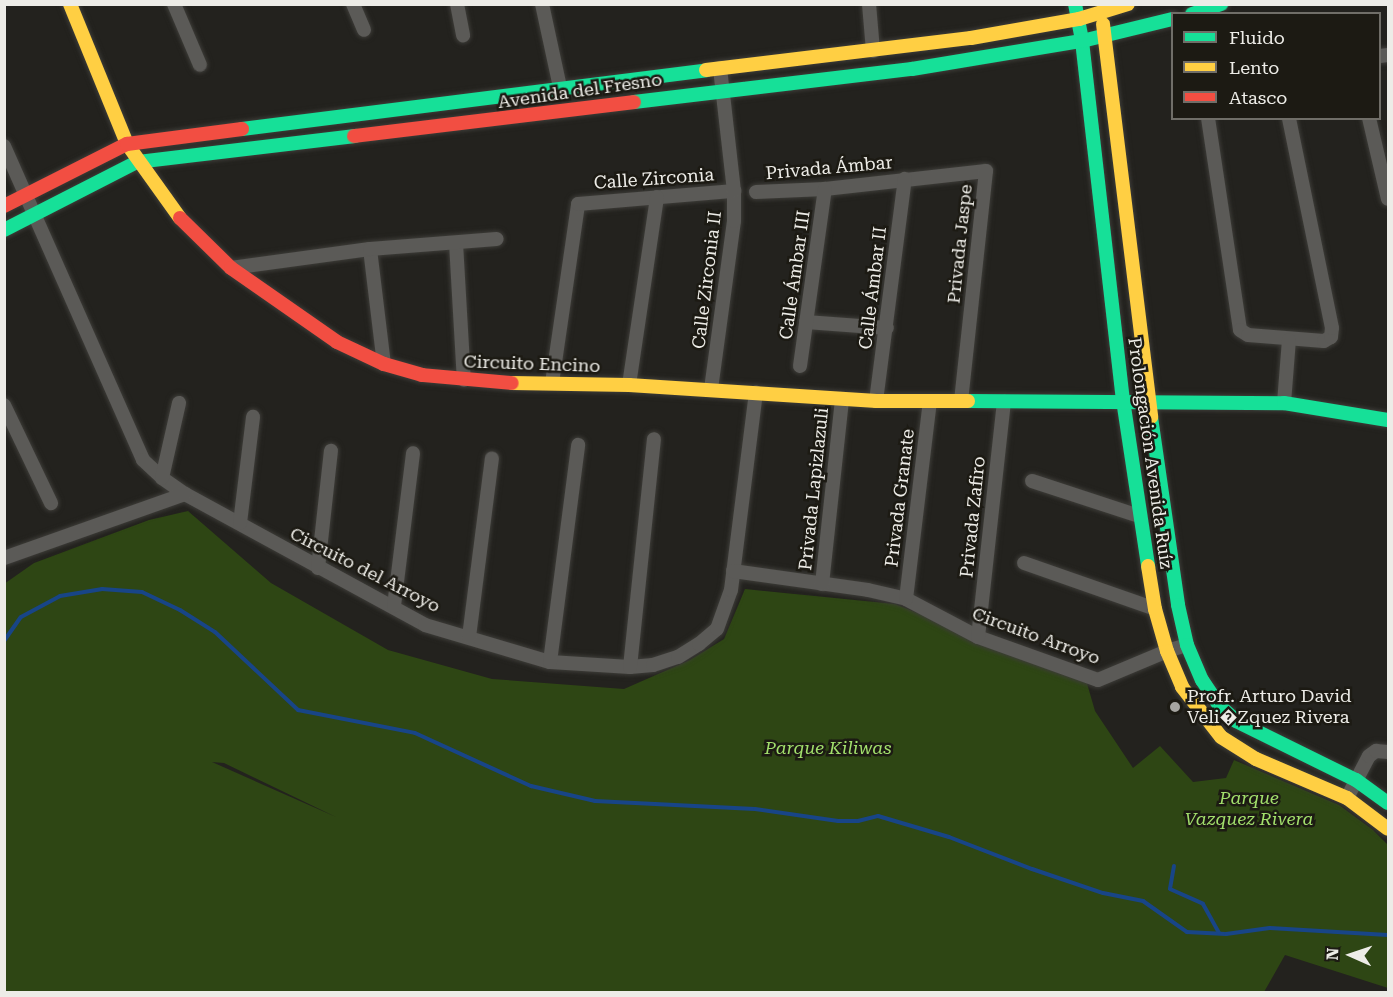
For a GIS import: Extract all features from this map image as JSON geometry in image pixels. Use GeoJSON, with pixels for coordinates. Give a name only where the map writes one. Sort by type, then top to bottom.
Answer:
{"type":"FeatureCollection","features":[{"type":"Feature","properties":{"kind":"street","name":"Circuito Encino"},"geometry":{"type":"LineString","coordinates":[[70,4],[127,144],[137,162],[173,211],[231,267],[302,321],[337,342],[384,364],[422,375],[464,380],[711,389],[876,401],[1148,400],[1284,403],[1389,420]]}},
{"type":"Feature","properties":{"kind":"street"},"geometry":{"type":"LineString","coordinates":[[174,4],[200,65]]}},
{"type":"Feature","properties":{"kind":"street"},"geometry":{"type":"LineString","coordinates":[[353,4],[364,30]]}},
{"type":"Feature","properties":{"kind":"street"},"geometry":{"type":"LineString","coordinates":[[457,4],[463,35]]}},
{"type":"Feature","properties":{"kind":"street"},"geometry":{"type":"LineString","coordinates":[[542,4],[560,87]]}},
{"type":"Feature","properties":{"kind":"street"},"geometry":{"type":"LineString","coordinates":[[869,4],[873,51]]}},
{"type":"Feature","properties":{"kind":"street","name":"Avenida del Fresno"},"geometry":{"type":"LineString","coordinates":[[4,206],[127,144],[560,87],[971,38],[1077,11],[1128,4]]}},
{"type":"Feature","properties":{"kind":"street"},"geometry":{"type":"LineString","coordinates":[[1198,12],[1221,4]]}},
{"type":"Feature","properties":{"kind":"street","name":"Prolongación Avenida Ruíz"},"geometry":{"type":"LineString","coordinates":[[1101,9],[1148,400],[1178,604],[1187,645],[1202,680],[1219,705],[1236,721],[1356,780],[1389,803]]}},
{"type":"Feature","properties":{"kind":"street","name":"Prolongación Avenida Ruíz"},"geometry":{"type":"LineString","coordinates":[[1077,11],[1083,41],[1123,400],[1139,516],[1155,609],[1167,651],[1182,687],[1221,737],[1256,759],[1347,798],[1389,829]]}},
{"type":"Feature","properties":{"kind":"street","name":"Avenida del Fresno"},"geometry":{"type":"LineString","coordinates":[[4,230],[137,162],[912,69],[1083,41],[1171,20]]}},
{"type":"Feature","properties":{"kind":"street","name":"Calle Zirconia II"},"geometry":{"type":"LineString","coordinates":[[711,389],[734,221],[734,190],[720,68]]}},
{"type":"Feature","properties":{"kind":"street"},"geometry":{"type":"LineString","coordinates":[[1208,120],[1240,330],[1248,335],[1324,341],[1331,337],[1332,328],[1289,120]]}},
{"type":"Feature","properties":{"kind":"street"},"geometry":{"type":"LineString","coordinates":[[1369,120],[1389,199]]}},
{"type":"Feature","properties":{"kind":"street","name":"Circuito del Arroyo"},"geometry":{"type":"LineString","coordinates":[[4,146],[25,196],[36,213],[144,460],[162,478],[185,494],[394,606],[425,625],[550,662],[630,667],[653,665],[678,657],[717,629],[726,608],[756,393]]}},
{"type":"Feature","properties":{"kind":"street","name":"Privada Jaspe"},"geometry":{"type":"LineString","coordinates":[[905,179],[986,171],[961,401]]}},
{"type":"Feature","properties":{"kind":"street","name":"Privada Ámbar"},"geometry":{"type":"LineString","coordinates":[[756,192],[825,189],[905,179]]}},
{"type":"Feature","properties":{"kind":"street","name":"Calle Ámbar II"},"geometry":{"type":"LineString","coordinates":[[876,401],[905,179]]}},
{"type":"Feature","properties":{"kind":"street","name":"Calle Ámbar III"},"geometry":{"type":"LineString","coordinates":[[800,366],[825,189]]}},
{"type":"Feature","properties":{"kind":"street","name":"Calle Zirconia"},"geometry":{"type":"LineString","coordinates":[[552,383],[578,204],[734,190]]}},
{"type":"Feature","properties":{"kind":"street"},"geometry":{"type":"LineString","coordinates":[[629,385],[657,197]]}},
{"type":"Feature","properties":{"kind":"street"},"geometry":{"type":"LineString","coordinates":[[231,267],[370,249],[497,239]]}},
{"type":"Feature","properties":{"kind":"street"},"geometry":{"type":"LineString","coordinates":[[456,243],[464,380]]}},
{"type":"Feature","properties":{"kind":"street"},"geometry":{"type":"LineString","coordinates":[[370,249],[384,364]]}},
{"type":"Feature","properties":{"kind":"street"},"geometry":{"type":"LineString","coordinates":[[806,322],[887,328]]}},
{"type":"Feature","properties":{"kind":"street"},"geometry":{"type":"LineString","coordinates":[[1284,403],[1289,340]]}},
{"type":"Feature","properties":{"kind":"street","name":"Privada Lapizlazuli"},"geometry":{"type":"LineString","coordinates":[[822,584],[842,399]]}},
{"type":"Feature","properties":{"kind":"street","name":"Privada Zafiro"},"geometry":{"type":"LineString","coordinates":[[978,637],[1004,401]]}},
{"type":"Feature","properties":{"kind":"street"},"geometry":{"type":"LineString","coordinates":[[162,478],[179,402]]}},
{"type":"Feature","properties":{"kind":"street","name":"Privada Granate"},"geometry":{"type":"LineString","coordinates":[[906,598],[930,402]]}},
{"type":"Feature","properties":{"kind":"street"},"geometry":{"type":"LineString","coordinates":[[4,405],[51,502]]}},
{"type":"Feature","properties":{"kind":"street"},"geometry":{"type":"LineString","coordinates":[[240,523],[253,417]]}},
{"type":"Feature","properties":{"kind":"street"},"geometry":{"type":"LineString","coordinates":[[630,667],[654,439]]}},
{"type":"Feature","properties":{"kind":"street"},"geometry":{"type":"LineString","coordinates":[[550,662],[578,445]]}},
{"type":"Feature","properties":{"kind":"street"},"geometry":{"type":"LineString","coordinates":[[318,567],[331,451]]}},
{"type":"Feature","properties":{"kind":"street"},"geometry":{"type":"LineString","coordinates":[[394,606],[413,453]]}},
{"type":"Feature","properties":{"kind":"street"},"geometry":{"type":"LineString","coordinates":[[469,638],[492,458]]}},
{"type":"Feature","properties":{"kind":"street"},"geometry":{"type":"LineString","coordinates":[[1032,481],[1139,516]]}},
{"type":"Feature","properties":{"kind":"street"},"geometry":{"type":"LineString","coordinates":[[4,558],[185,494]]}},
{"type":"Feature","properties":{"kind":"street"},"geometry":{"type":"LineString","coordinates":[[1024,563],[1155,609]]}},
{"type":"Feature","properties":{"kind":"street","name":"Circuito Arroyo"},"geometry":{"type":"LineString","coordinates":[[733,570],[906,598],[978,637],[1098,680],[1187,645]]}},
{"type":"Feature","properties":{"kind":"street"},"geometry":{"type":"LineString","coordinates":[[1347,798],[1369,756],[1376,751],[1389,752]]}},
{"type":"Feature","properties":{"kind":"green space","name":"Parque Kiliwas"},"geometry":{"type":"Polygon","coordinates":[[[188,511],[271,583],[388,650],[492,679],[624,689],[690,660],[724,639],[745,589],[895,604],[1086,680],[1095,711],[1133,768],[1160,746],[1193,782],[1226,778],[1234,760],[1339,805],[1373,830],[1388,845],[1388,988],[1285,955],[1264,992],[5,992],[4,584],[34,563],[149,520],[188,511]],[[212,762],[336,817],[224,763],[212,762]]]}},
{"type":"Feature","properties":{"kind":"waterway"},"geometry":{"type":"LineString","coordinates":[[4,641],[21,617],[60,596],[102,589],[142,592],[180,610],[215,632],[298,710],[415,733],[531,786],[595,801],[755,809],[838,821],[858,821],[878,816],[949,837],[1103,893],[1143,901],[1187,932],[1226,934],[1270,928],[1388,935]]}},
{"type":"Feature","properties":{"kind":"waterway"},"geometry":{"type":"LineString","coordinates":[[1174,866],[1170,889],[1203,904],[1219,933]]}},
{"type":"Feature","properties":{"kind":"traffic: fast"},"geometry":{"type":"LineString","coordinates":[[1075,4],[1082,41],[1123,400],[1148,566]]}},
{"type":"Feature","properties":{"kind":"traffic: fast"},"geometry":{"type":"LineString","coordinates":[[1198,12],[1221,4]]}},
{"type":"Feature","properties":{"kind":"traffic: fast"},"geometry":{"type":"LineString","coordinates":[[634,102],[912,69],[1082,41],[1171,19]]}},
{"type":"Feature","properties":{"kind":"traffic: fast"},"geometry":{"type":"LineString","coordinates":[[242,129],[706,70]]}},
{"type":"Feature","properties":{"kind":"traffic: fast"},"geometry":{"type":"LineString","coordinates":[[4,230],[137,162],[354,136]]}},
{"type":"Feature","properties":{"kind":"traffic: fast"},"geometry":{"type":"LineString","coordinates":[[968,401],[1284,403],[1388,420]]}},
{"type":"Feature","properties":{"kind":"traffic: fast"},"geometry":{"type":"LineString","coordinates":[[1151,417],[1178,605],[1187,645],[1202,680],[1219,705],[1236,721],[1356,780],[1388,803]]}},
{"type":"Feature","properties":{"kind":"traffic: slow"},"geometry":{"type":"LineString","coordinates":[[70,4],[127,144],[180,218]]}},
{"type":"Feature","properties":{"kind":"traffic: slow"},"geometry":{"type":"LineString","coordinates":[[706,70],[971,38],[1079,19],[1128,4]]}},
{"type":"Feature","properties":{"kind":"traffic: slow"},"geometry":{"type":"LineString","coordinates":[[1103,24],[1151,417]]}},
{"type":"Feature","properties":{"kind":"traffic: slow"},"geometry":{"type":"LineString","coordinates":[[512,383],[629,385],[876,401],[968,401]]}},
{"type":"Feature","properties":{"kind":"traffic: slow"},"geometry":{"type":"LineString","coordinates":[[1148,566],[1155,609],[1167,651],[1182,687],[1221,737],[1256,759],[1347,798],[1388,829]]}},
{"type":"Feature","properties":{"kind":"traffic: jam"},"geometry":{"type":"LineString","coordinates":[[354,136],[634,102]]}},
{"type":"Feature","properties":{"kind":"traffic: jam"},"geometry":{"type":"LineString","coordinates":[[4,206],[127,144],[242,129]]}},
{"type":"Feature","properties":{"kind":"traffic: jam"},"geometry":{"type":"LineString","coordinates":[[180,218],[231,268],[337,342],[384,364],[422,375],[512,383]]}},
{"type":"Feature","properties":{"kind":"place","name":"Profr. Arturo David Veli�Zquez Rivera"},"geometry":{"type":"Point","coordinates":[1175,707]}},
{"type":"Feature","properties":{"kind":"park label","name":"Parque Vazquez Rivera"},"geometry":{"type":"Point","coordinates":[1249,809]}}]}
